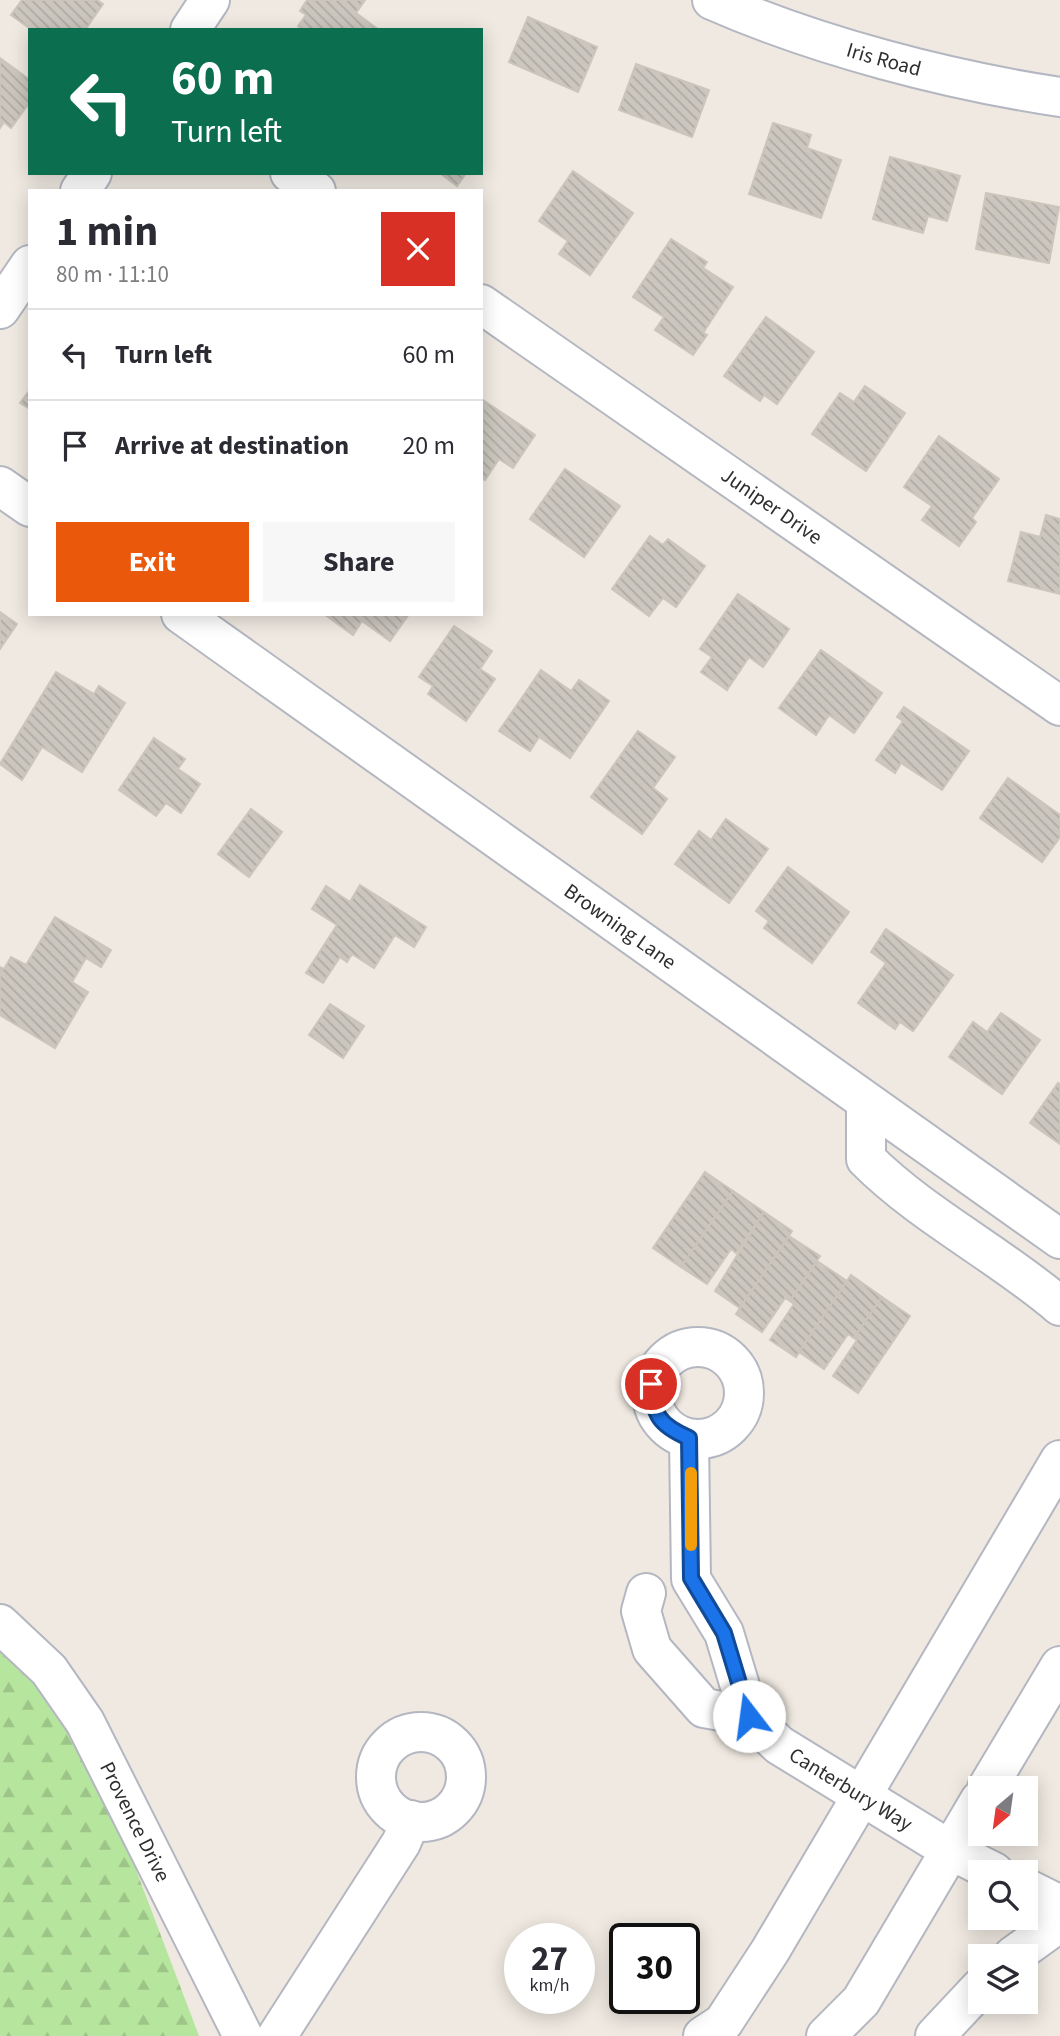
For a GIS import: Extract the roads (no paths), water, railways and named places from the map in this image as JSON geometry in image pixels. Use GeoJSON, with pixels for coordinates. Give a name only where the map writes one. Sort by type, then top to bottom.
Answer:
{"type":"FeatureCollection","features":[{"type":"Feature","properties":{"kind":"street"},"geometry":{"type":"LineString","coordinates":[[191,28],[210,0]]}},
{"type":"Feature","properties":{"kind":"street","name":"Iris Road"},"geometry":{"type":"LineString","coordinates":[[712,0],[855,51],[1021,92],[1060,97]]}},
{"type":"Feature","properties":{"kind":"street"},"geometry":{"type":"LineString","coordinates":[[293,175],[313,189]]}},
{"type":"Feature","properties":{"kind":"street"},"geometry":{"type":"LineString","coordinates":[[0,309],[28,268]]}},
{"type":"Feature","properties":{"kind":"street","name":"Juniper Drive"},"geometry":{"type":"LineString","coordinates":[[483,305],[1060,706]]}},
{"type":"Feature","properties":{"kind":"street"},"geometry":{"type":"LineString","coordinates":[[0,486],[28,506]]}},
{"type":"Feature","properties":{"kind":"street","name":"Browning Lane"},"geometry":{"type":"LineString","coordinates":[[184,616],[1060,1239]]}},
{"type":"Feature","properties":{"kind":"street"},"geometry":{"type":"LineString","coordinates":[[866,1103],[866,1160],[892,1185],[1022,1273],[1060,1306]]}},
{"type":"Feature","properties":{"kind":"street","name":"Canterbury Way"},"geometry":{"type":"LineString","coordinates":[[689,1438],[691,1578],[724,1633],[749,1716],[779,1745],[970,1860]]}},
{"type":"Feature","properties":{"kind":"street"},"geometry":{"type":"LineString","coordinates":[[703,2036],[723,2023],[863,1798],[1059,1463]]}},
{"type":"Feature","properties":{"kind":"street"},"geometry":{"type":"LineString","coordinates":[[646,1593],[641,1611],[652,1649],[704,1709],[749,1716]]}},
{"type":"Feature","properties":{"kind":"street","name":"Provence Drive"},"geometry":{"type":"LineString","coordinates":[[0,1623],[49,1670],[85,1722],[243,2036]]}},
{"type":"Feature","properties":{"kind":"street"},"geometry":{"type":"LineString","coordinates":[[994,1776],[1060,1665]]}},
{"type":"Feature","properties":{"kind":"street"},"geometry":{"type":"LineString","coordinates":[[277,2036],[401,1843],[411,1820]]}},
{"type":"Feature","properties":{"kind":"street"},"geometry":{"type":"LineString","coordinates":[[826,2036],[861,2001],[968,1820]]}},
{"type":"Feature","properties":{"kind":"street"},"geometry":{"type":"LineString","coordinates":[[1038,1894],[1060,1905]]}},
{"type":"Feature","properties":{"kind":"street"},"geometry":{"type":"LineString","coordinates":[[1030,1944],[1060,1922]]}},
{"type":"Feature","properties":{"kind":"street"},"geometry":{"type":"LineString","coordinates":[[935,2036],[968,2001]]}}]}
